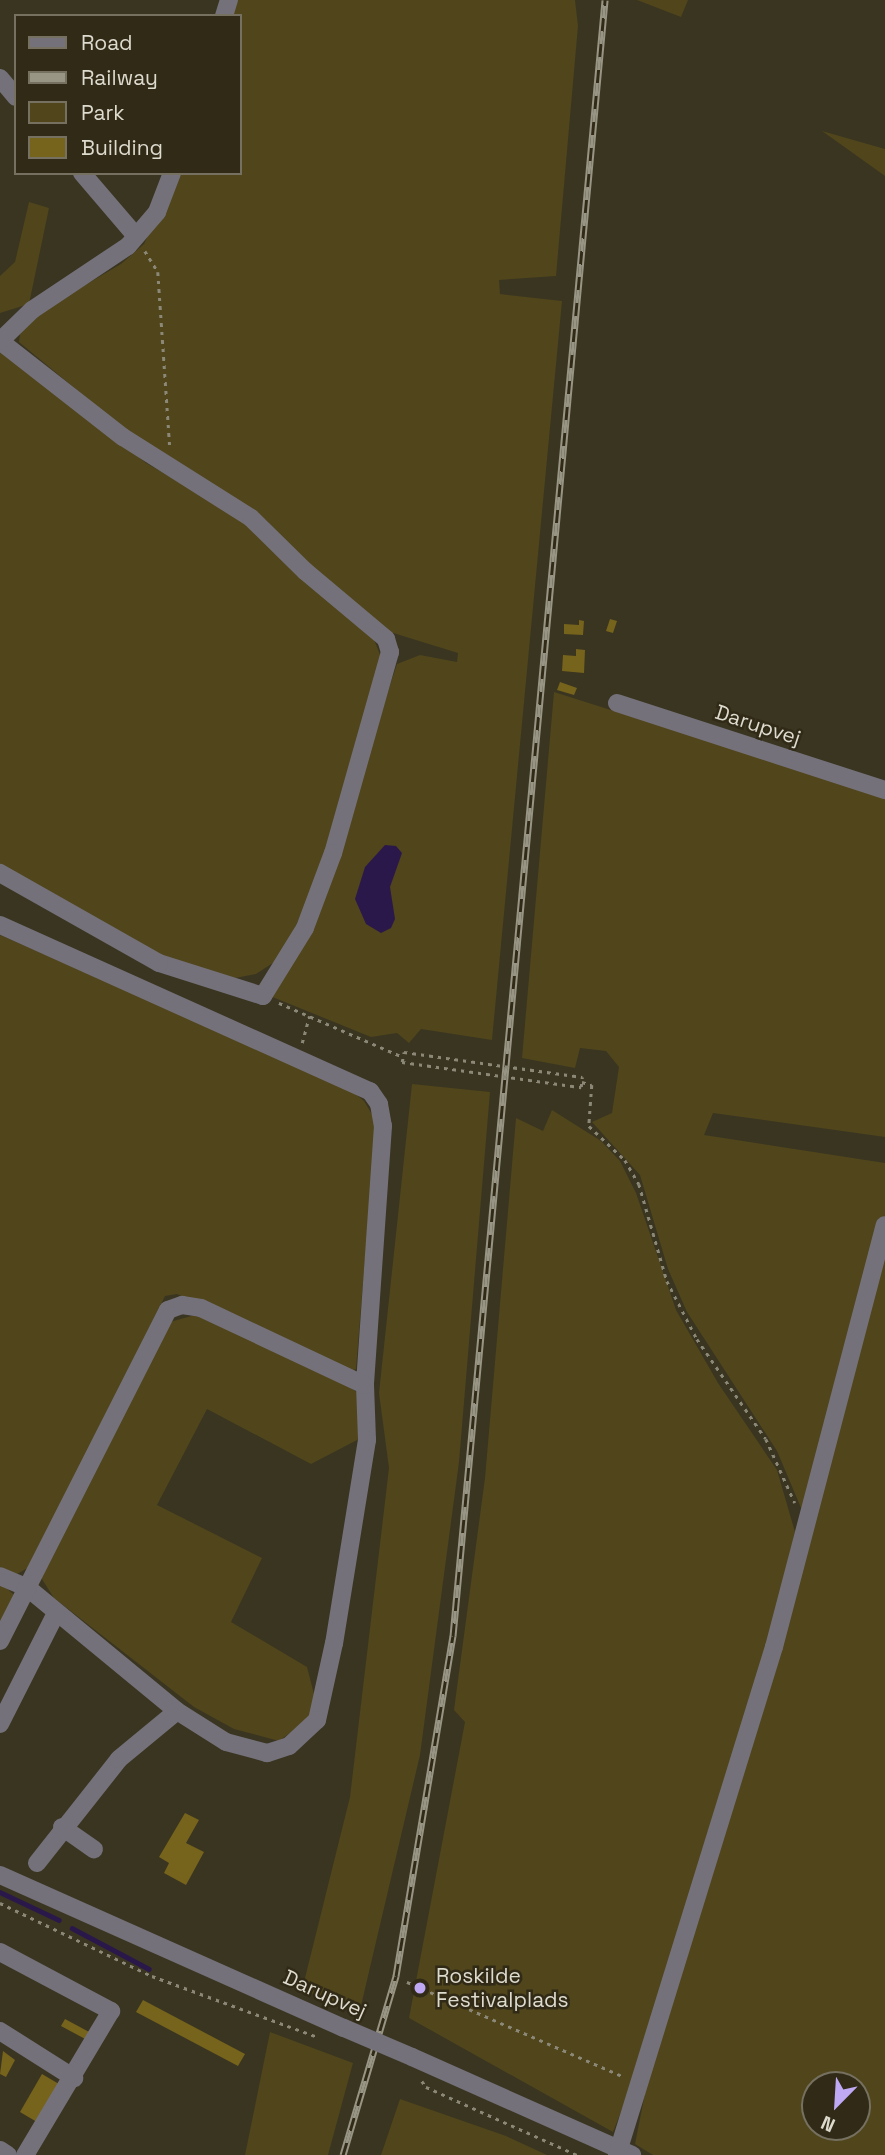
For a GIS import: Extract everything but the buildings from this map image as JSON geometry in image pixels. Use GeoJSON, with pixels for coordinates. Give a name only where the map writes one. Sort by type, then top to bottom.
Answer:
{"type":"FeatureCollection","features":[{"type":"Feature","properties":{"kind":"street"},"geometry":{"type":"LineString","coordinates":[[0,78],[14,94]]}},
{"type":"Feature","properties":{"kind":"street"},"geometry":{"type":"LineString","coordinates":[[84,175],[136,236]]}},
{"type":"Feature","properties":{"kind":"street"},"geometry":{"type":"LineString","coordinates":[[0,873],[159,963],[263,996],[310,915],[333,853],[390,652],[386,639],[305,571],[251,518],[123,437],[0,341],[32,310],[113,260],[157,212],[171,175]]}},
{"type":"Feature","properties":{"kind":"street","name":"Darupvej"},"geometry":{"type":"LineString","coordinates":[[617,703],[885,790]]}},
{"type":"Feature","properties":{"kind":"street"},"geometry":{"type":"LineString","coordinates":[[0,925],[370,1091],[379,1104],[383,1126],[365,1385],[367,1440],[334,1643],[317,1720],[289,1746],[267,1753],[226,1742],[177,1711],[27,1588],[0,1576]]}},
{"type":"Feature","properties":{"kind":"street"},"geometry":{"type":"LineString","coordinates":[[623,2153],[637,2082],[774,1647],[885,1225]]}},
{"type":"Feature","properties":{"kind":"street"},"geometry":{"type":"LineString","coordinates":[[0,1641],[168,1310],[182,1305],[201,1308],[365,1385]]}},
{"type":"Feature","properties":{"kind":"street"},"geometry":{"type":"LineString","coordinates":[[0,1724],[56,1613]]}},
{"type":"Feature","properties":{"kind":"street"},"geometry":{"type":"LineString","coordinates":[[37,1863],[62,1827],[119,1759],[177,1711]]}},
{"type":"Feature","properties":{"kind":"street"},"geometry":{"type":"LineString","coordinates":[[62,1827],[94,1849]]}},
{"type":"Feature","properties":{"kind":"street","name":"Darupvej"},"geometry":{"type":"LineString","coordinates":[[0,1875],[337,2031],[412,2057],[623,2153]]}},
{"type":"Feature","properties":{"kind":"street"},"geometry":{"type":"LineString","coordinates":[[0,1952],[111,2011],[74,2078],[26,2155]]}},
{"type":"Feature","properties":{"kind":"street"},"geometry":{"type":"LineString","coordinates":[[0,2031],[74,2078]]}},
{"type":"Feature","properties":{"kind":"street"},"geometry":{"type":"LineString","coordinates":[[0,2150],[8,2155]]}},
{"type":"Feature","properties":{"kind":"path"},"geometry":{"type":"LineString","coordinates":[[136,236],[158,272],[170,447],[163,462]]}},
{"type":"Feature","properties":{"kind":"path"},"geometry":{"type":"LineString","coordinates":[[263,996],[403,1054],[582,1079],[592,1085],[589,1126],[625,1160],[639,1184],[667,1281],[697,1339],[766,1439],[804,1529]]}},
{"type":"Feature","properties":{"kind":"path"},"geometry":{"type":"LineString","coordinates":[[298,1059],[309,1016]]}},
{"type":"Feature","properties":{"kind":"path"},"geometry":{"type":"LineString","coordinates":[[403,1054],[402,1062],[581,1087],[582,1079]]}},
{"type":"Feature","properties":{"kind":"path"},"geometry":{"type":"LineString","coordinates":[[0,1903],[152,1976],[319,2037],[337,2031]]}},
{"type":"Feature","properties":{"kind":"path"},"geometry":{"type":"LineString","coordinates":[[407,1982],[637,2082]]}},
{"type":"Feature","properties":{"kind":"path"},"geometry":{"type":"LineString","coordinates":[[418,2075],[426,2087],[577,2155]]}},
{"type":"Feature","properties":{"kind":"green space"},"geometry":{"type":"Polygon","coordinates":[[[235,0],[575,0],[578,26],[556,276],[499,280],[500,294],[562,301],[492,1040],[421,1029],[409,1043],[397,1033],[371,1037],[270,996],[308,934],[397,664],[420,655],[457,662],[458,653],[390,632],[332,589],[266,520],[142,444],[19,342],[20,334],[46,308],[121,264],[144,244],[176,175],[242,175],[242,14],[231,14],[235,0]]]}},
{"type":"Feature","properties":{"kind":"green space"},"geometry":{"type":"Polygon","coordinates":[[[637,0],[688,0],[681,17],[637,0]]]}},
{"type":"Feature","properties":{"kind":"green space"},"geometry":{"type":"Polygon","coordinates":[[[822,131],[885,149],[885,176],[822,131]]]}},
{"type":"Feature","properties":{"kind":"green space"},"geometry":{"type":"Polygon","coordinates":[[[29,202],[49,208],[29,304],[0,313],[0,276],[15,262],[29,202]]]}},
{"type":"Feature","properties":{"kind":"green space"},"geometry":{"type":"Polygon","coordinates":[[[0,348],[146,463],[241,518],[373,637],[381,657],[322,867],[282,957],[256,974],[225,980],[160,956],[0,867],[0,348]]]}},
{"type":"Feature","properties":{"kind":"green space"},"geometry":{"type":"Polygon","coordinates":[[[554,692],[885,797],[885,1137],[713,1113],[704,1135],[885,1163],[885,1215],[804,1515],[777,1451],[687,1312],[668,1269],[640,1175],[592,1122],[612,1113],[619,1067],[606,1051],[580,1048],[575,1068],[522,1058],[554,692]]]}},
{"type":"Feature","properties":{"kind":"green space"},"geometry":{"type":"Polygon","coordinates":[[[0,935],[347,1087],[364,1101],[376,1121],[356,1369],[349,1372],[177,1294],[165,1296],[33,1565],[17,1574],[0,1569],[0,935]]]}},
{"type":"Feature","properties":{"kind":"green space"},"geometry":{"type":"Polygon","coordinates":[[[412,1084],[490,1092],[459,1462],[420,1755],[360,2010],[302,1990],[350,1797],[389,1468],[379,1393],[412,1084]]]}},
{"type":"Feature","properties":{"kind":"green space"},"geometry":{"type":"Polygon","coordinates":[[[552,1110],[601,1141],[620,1161],[636,1193],[676,1310],[718,1383],[777,1470],[795,1532],[758,1683],[637,2071],[613,2132],[409,2018],[465,1722],[454,1710],[485,1478],[516,1118],[543,1131],[552,1110]]]}},
{"type":"Feature","properties":{"kind":"green space"},"geometry":{"type":"Polygon","coordinates":[[[885,1242],[885,2155],[653,2155],[635,2144],[652,2058],[885,1242]]]}},
{"type":"Feature","properties":{"kind":"green space"},"geometry":{"type":"Polygon","coordinates":[[[195,1315],[333,1377],[360,1394],[359,1439],[311,1464],[207,1409],[157,1505],[262,1558],[231,1622],[307,1667],[314,1694],[309,1719],[279,1741],[234,1729],[194,1707],[54,1598],[40,1576],[170,1322],[195,1315]]]}},
{"type":"Feature","properties":{"kind":"green space"},"geometry":{"type":"Polygon","coordinates":[[[0,1582],[14,1595],[0,1626],[0,1582]]]}},
{"type":"Feature","properties":{"kind":"green space"},"geometry":{"type":"Polygon","coordinates":[[[270,2032],[353,2063],[328,2155],[245,2155],[270,2032]]]}},
{"type":"Feature","properties":{"kind":"green space"},"geometry":{"type":"Polygon","coordinates":[[[400,2099],[506,2136],[547,2155],[381,2155],[400,2099]]]}},
{"type":"Feature","properties":{"kind":"shaded area"},"geometry":{"type":"Polygon","coordinates":[[[385,845],[396,846],[402,853],[390,887],[395,919],[391,928],[381,933],[366,924],[355,899],[365,867],[385,845]]]}},
{"type":"Feature","properties":{"kind":"waterway"},"geometry":{"type":"LineString","coordinates":[[0,1892],[59,1920]]}},
{"type":"Feature","properties":{"kind":"waterway"},"geometry":{"type":"LineString","coordinates":[[72,1928],[149,1969]]}},
{"type":"Feature","properties":{"kind":"railway"},"geometry":{"type":"LineString","coordinates":[[343,2155],[396,1976],[453,1636],[605,0]]}},
{"type":"Feature","properties":{"kind":"place","name":"Roskilde Festivalplads"},"geometry":{"type":"Point","coordinates":[420,1988]}}]}
